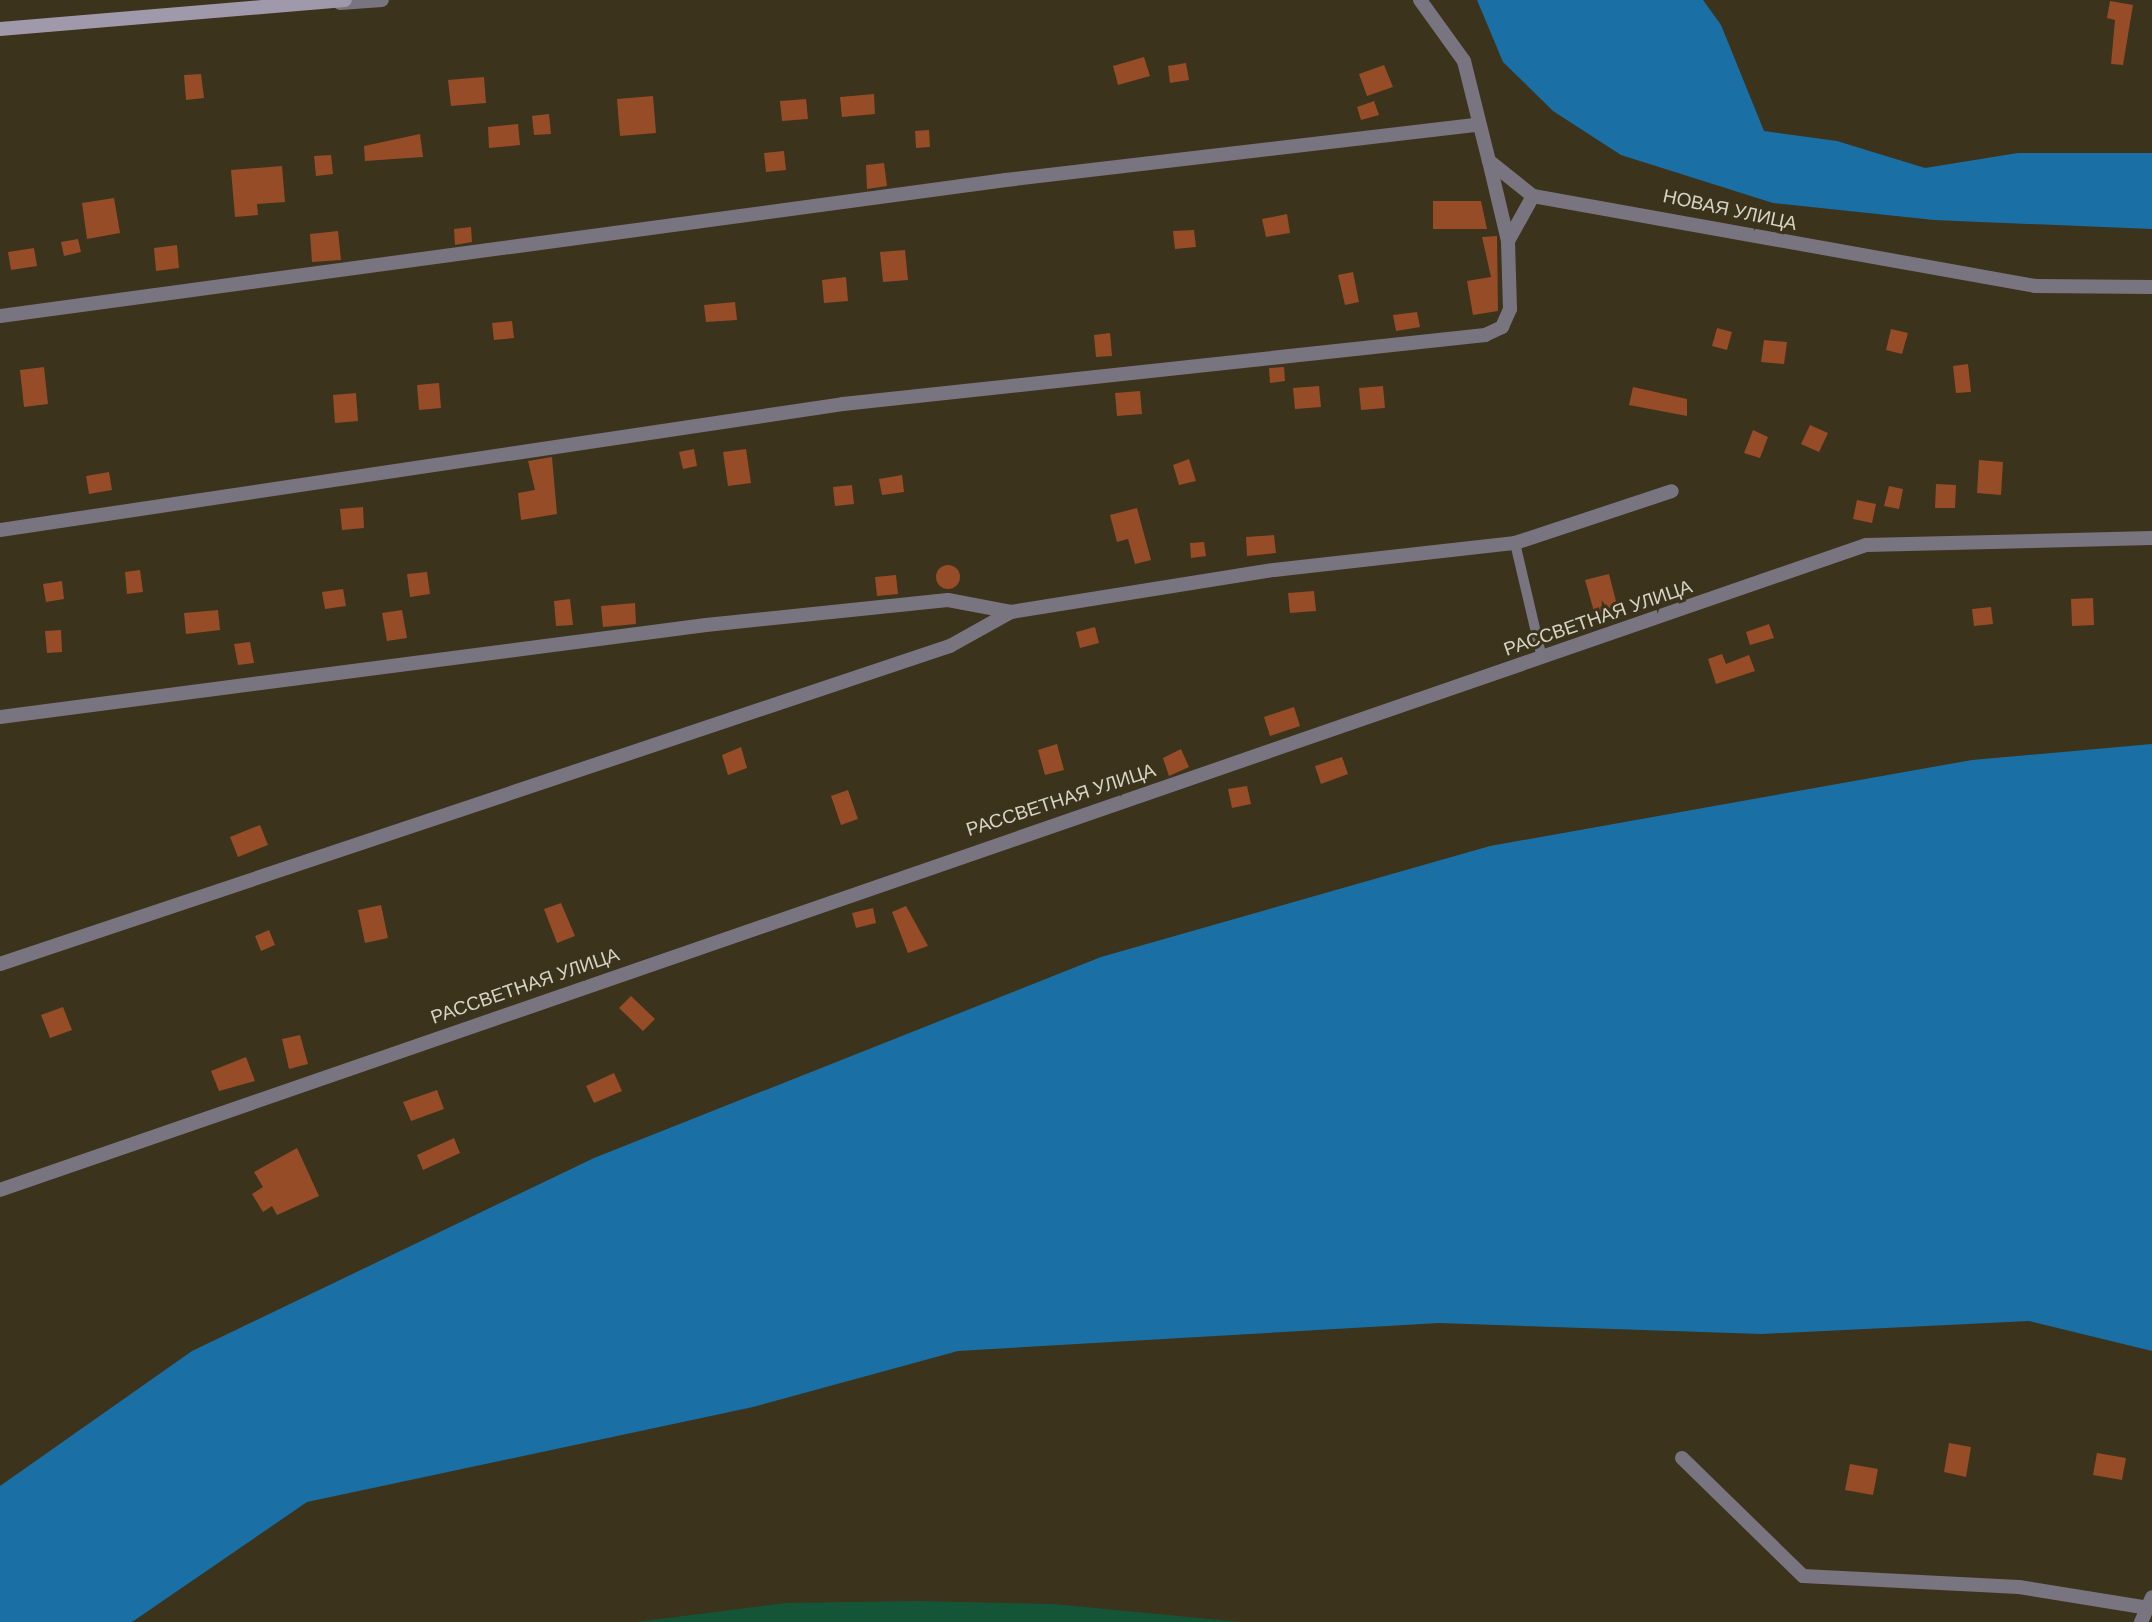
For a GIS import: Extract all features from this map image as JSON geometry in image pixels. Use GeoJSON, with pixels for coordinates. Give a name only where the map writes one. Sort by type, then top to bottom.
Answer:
{"type":"FeatureCollection","features":[{"type":"Feature","properties":{"kind":"street"},"geometry":{"type":"LineString","coordinates":[[0,29],[382,0]]}},
{"type":"Feature","properties":{"kind":"street"},"geometry":{"type":"LineString","coordinates":[[0,530],[843,404],[1485,335],[1502,327],[1510,309],[1507,241],[1489,161],[1477,125],[1464,61],[1420,0]]}},
{"type":"Feature","properties":{"kind":"street"},"geometry":{"type":"LineString","coordinates":[[0,317],[1006,180],[1477,125]]}},
{"type":"Feature","properties":{"kind":"street","name":"НОВАЯ УЛИЦА"},"geometry":{"type":"LineString","coordinates":[[1489,161],[1533,196],[2035,286],[2152,287]]}},
{"type":"Feature","properties":{"kind":"street"},"geometry":{"type":"LineString","coordinates":[[1507,241],[1533,196]]}},
{"type":"Feature","properties":{"kind":"street"},"geometry":{"type":"LineString","coordinates":[[0,717],[759,619],[948,600],[1011,612],[1274,570],[1515,543],[1672,491]]}},
{"type":"Feature","properties":{"kind":"street","name":"РАССВЕТНАЯ УЛИЦА"},"geometry":{"type":"LineString","coordinates":[[0,1190],[887,879],[1542,658],[1866,545],[2152,538]]}},
{"type":"Feature","properties":{"kind":"street"},"geometry":{"type":"LineString","coordinates":[[0,964],[950,646],[1011,612]]}},
{"type":"Feature","properties":{"kind":"street"},"geometry":{"type":"LineString","coordinates":[[1682,1458],[1803,1577],[2019,1587],[2145,1609]]}},
{"type":"Feature","properties":{"kind":"lane"},"geometry":{"type":"LineString","coordinates":[[1515,543],[1542,658]]}},
{"type":"Feature","properties":{"kind":"green space"},"geometry":{"type":"Polygon","coordinates":[[[916,1601],[1053,1604],[1241,1622],[636,1622],[785,1603],[916,1601]]]}},
{"type":"Feature","properties":{"kind":"water"},"geometry":{"type":"Polygon","coordinates":[[[1477,0],[1703,0],[1721,25],[1764,131],[1837,141],[1925,168],[2018,153],[2152,153],[2152,229],[1934,220],[1773,203],[1621,155],[1553,111],[1503,62],[1477,0]]]}},
{"type":"Feature","properties":{"kind":"water"},"geometry":{"type":"Polygon","coordinates":[[[2152,744],[2152,1351],[2029,1321],[1762,1334],[1439,1323],[958,1351],[753,1407],[307,1502],[132,1622],[0,1622],[0,1486],[192,1351],[594,1158],[1101,957],[1490,846],[1972,760],[2152,744]]]}},
{"type":"Feature","properties":{"kind":"building"},"geometry":{"type":"Polygon","coordinates":[[[2110,1],[2133,5],[2123,65],[2111,64],[2115,20],[2107,18],[2110,1]]]}},
{"type":"Feature","properties":{"kind":"building"},"geometry":{"type":"Polygon","coordinates":[[[1144,57],[1150,76],[1118,85],[1113,66],[1144,57]]]}},
{"type":"Feature","properties":{"kind":"building"},"geometry":{"type":"Polygon","coordinates":[[[1186,63],[1189,80],[1170,83],[1168,66],[1186,63]]]}},
{"type":"Feature","properties":{"kind":"building"},"geometry":{"type":"Polygon","coordinates":[[[1384,65],[1393,87],[1367,96],[1359,74],[1384,65]]]}},
{"type":"Feature","properties":{"kind":"building"},"geometry":{"type":"Polygon","coordinates":[[[201,74],[204,98],[186,100],[184,75],[201,74]]]}},
{"type":"Feature","properties":{"kind":"building"},"geometry":{"type":"Polygon","coordinates":[[[484,77],[486,103],[451,106],[448,80],[484,77]]]}},
{"type":"Feature","properties":{"kind":"building"},"geometry":{"type":"Polygon","coordinates":[[[874,94],[875,114],[842,117],[840,97],[874,94]]]}},
{"type":"Feature","properties":{"kind":"building"},"geometry":{"type":"Polygon","coordinates":[[[653,96],[656,133],[620,136],[617,99],[653,96]]]}},
{"type":"Feature","properties":{"kind":"building"},"geometry":{"type":"Polygon","coordinates":[[[806,99],[808,119],[782,121],[780,101],[806,99]]]}},
{"type":"Feature","properties":{"kind":"building"},"geometry":{"type":"Polygon","coordinates":[[[1374,101],[1379,115],[1361,120],[1357,107],[1374,101]]]}},
{"type":"Feature","properties":{"kind":"building"},"geometry":{"type":"Polygon","coordinates":[[[549,114],[551,134],[534,135],[532,116],[549,114]]]}},
{"type":"Feature","properties":{"kind":"building"},"geometry":{"type":"Polygon","coordinates":[[[518,124],[520,145],[489,148],[488,127],[518,124]]]}},
{"type":"Feature","properties":{"kind":"building"},"geometry":{"type":"Polygon","coordinates":[[[929,130],[930,147],[916,148],[915,131],[929,130]]]}},
{"type":"Feature","properties":{"kind":"building"},"geometry":{"type":"Polygon","coordinates":[[[420,134],[423,157],[365,161],[364,146],[420,134]]]}},
{"type":"Feature","properties":{"kind":"building"},"geometry":{"type":"Polygon","coordinates":[[[784,151],[786,170],[766,172],[764,153],[784,151]]]}},
{"type":"Feature","properties":{"kind":"building"},"geometry":{"type":"Polygon","coordinates":[[[331,155],[333,174],[316,176],[314,156],[331,155]]]}},
{"type":"Feature","properties":{"kind":"building"},"geometry":{"type":"Polygon","coordinates":[[[884,163],[887,186],[867,189],[866,165],[884,163]]]}},
{"type":"Feature","properties":{"kind":"building"},"geometry":{"type":"Polygon","coordinates":[[[282,166],[285,202],[257,204],[258,215],[235,217],[231,170],[282,166]]]}},
{"type":"Feature","properties":{"kind":"building"},"geometry":{"type":"Polygon","coordinates":[[[114,198],[120,233],[87,239],[82,203],[114,198]]]}},
{"type":"Feature","properties":{"kind":"building"},"geometry":{"type":"Polygon","coordinates":[[[1433,201],[1481,201],[1487,229],[1433,229],[1433,201]]]}},
{"type":"Feature","properties":{"kind":"building"},"geometry":{"type":"Polygon","coordinates":[[[1287,214],[1290,233],[1266,237],[1262,219],[1287,214]]]}},
{"type":"Feature","properties":{"kind":"building"},"geometry":{"type":"Polygon","coordinates":[[[471,227],[472,242],[455,245],[454,229],[471,227]]]}},
{"type":"Feature","properties":{"kind":"building"},"geometry":{"type":"Polygon","coordinates":[[[1194,230],[1196,247],[1175,249],[1173,231],[1194,230]]]}},
{"type":"Feature","properties":{"kind":"building"},"geometry":{"type":"Polygon","coordinates":[[[338,231],[341,260],[312,262],[310,234],[338,231]]]}},
{"type":"Feature","properties":{"kind":"building"},"geometry":{"type":"Polygon","coordinates":[[[1497,236],[1498,311],[1473,315],[1467,281],[1491,277],[1482,237],[1497,236]]]}},
{"type":"Feature","properties":{"kind":"building"},"geometry":{"type":"Polygon","coordinates":[[[78,239],[81,252],[64,256],[61,242],[78,239]]]}},
{"type":"Feature","properties":{"kind":"building"},"geometry":{"type":"Polygon","coordinates":[[[177,245],[179,268],[156,271],[154,248],[177,245]]]}},
{"type":"Feature","properties":{"kind":"building"},"geometry":{"type":"Polygon","coordinates":[[[34,248],[37,266],[11,270],[8,252],[34,248]]]}},
{"type":"Feature","properties":{"kind":"building"},"geometry":{"type":"Polygon","coordinates":[[[905,250],[908,280],[883,282],[880,252],[905,250]]]}},
{"type":"Feature","properties":{"kind":"building"},"geometry":{"type":"Polygon","coordinates":[[[1353,272],[1359,302],[1345,305],[1338,275],[1353,272]]]}},
{"type":"Feature","properties":{"kind":"building"},"geometry":{"type":"Polygon","coordinates":[[[846,277],[848,301],[824,303],[822,280],[846,277]]]}},
{"type":"Feature","properties":{"kind":"building"},"geometry":{"type":"Polygon","coordinates":[[[735,302],[737,320],[706,322],[704,305],[735,302]]]}},
{"type":"Feature","properties":{"kind":"building"},"geometry":{"type":"Polygon","coordinates":[[[1417,312],[1420,327],[1396,331],[1393,315],[1417,312]]]}},
{"type":"Feature","properties":{"kind":"building"},"geometry":{"type":"Polygon","coordinates":[[[512,321],[514,338],[494,340],[492,323],[512,321]]]}},
{"type":"Feature","properties":{"kind":"building"},"geometry":{"type":"Polygon","coordinates":[[[1717,328],[1732,332],[1727,350],[1712,346],[1717,328]]]}},
{"type":"Feature","properties":{"kind":"building"},"geometry":{"type":"Polygon","coordinates":[[[1891,329],[1908,333],[1902,354],[1886,350],[1891,329]]]}},
{"type":"Feature","properties":{"kind":"building"},"geometry":{"type":"Polygon","coordinates":[[[1110,333],[1112,356],[1096,357],[1094,335],[1110,333]]]}},
{"type":"Feature","properties":{"kind":"building"},"geometry":{"type":"Polygon","coordinates":[[[1764,340],[1787,342],[1784,364],[1761,362],[1764,340]]]}},
{"type":"Feature","properties":{"kind":"building"},"geometry":{"type":"Polygon","coordinates":[[[1968,364],[1971,392],[1956,393],[1953,366],[1968,364]]]}},
{"type":"Feature","properties":{"kind":"building"},"geometry":{"type":"Polygon","coordinates":[[[44,367],[48,404],[24,407],[20,370],[44,367]]]}},
{"type":"Feature","properties":{"kind":"building"},"geometry":{"type":"Polygon","coordinates":[[[1284,367],[1285,381],[1270,383],[1269,368],[1284,367]]]}},
{"type":"Feature","properties":{"kind":"building"},"geometry":{"type":"Polygon","coordinates":[[[439,383],[441,408],[419,410],[417,385],[439,383]]]}},
{"type":"Feature","properties":{"kind":"building"},"geometry":{"type":"Polygon","coordinates":[[[1319,386],[1321,407],[1295,409],[1293,388],[1319,386]]]}},
{"type":"Feature","properties":{"kind":"building"},"geometry":{"type":"Polygon","coordinates":[[[1383,386],[1385,408],[1361,410],[1359,388],[1383,386]]]}},
{"type":"Feature","properties":{"kind":"building"},"geometry":{"type":"Polygon","coordinates":[[[1633,387],[1687,399],[1687,416],[1629,405],[1633,387]]]}},
{"type":"Feature","properties":{"kind":"building"},"geometry":{"type":"Polygon","coordinates":[[[1140,391],[1142,414],[1117,416],[1115,393],[1140,391]]]}},
{"type":"Feature","properties":{"kind":"building"},"geometry":{"type":"Polygon","coordinates":[[[356,393],[358,421],[335,423],[333,395],[356,393]]]}},
{"type":"Feature","properties":{"kind":"building"},"geometry":{"type":"Polygon","coordinates":[[[1810,425],[1828,433],[1819,452],[1801,444],[1810,425]]]}},
{"type":"Feature","properties":{"kind":"building"},"geometry":{"type":"Polygon","coordinates":[[[1753,430],[1768,437],[1760,458],[1744,453],[1753,430]]]}},
{"type":"Feature","properties":{"kind":"building"},"geometry":{"type":"Polygon","coordinates":[[[694,449],[697,466],[683,469],[679,452],[694,449]]]}},
{"type":"Feature","properties":{"kind":"building"},"geometry":{"type":"Polygon","coordinates":[[[746,449],[751,483],[728,486],[723,452],[746,449]]]}},
{"type":"Feature","properties":{"kind":"building"},"geometry":{"type":"Polygon","coordinates":[[[552,457],[557,514],[521,520],[518,493],[535,490],[528,461],[552,457]]]}},
{"type":"Feature","properties":{"kind":"building"},"geometry":{"type":"Polygon","coordinates":[[[1189,459],[1196,481],[1179,485],[1173,465],[1189,459]]]}},
{"type":"Feature","properties":{"kind":"building"},"geometry":{"type":"Polygon","coordinates":[[[1979,460],[2003,462],[2001,495],[1977,493],[1979,460]]]}},
{"type":"Feature","properties":{"kind":"building"},"geometry":{"type":"Polygon","coordinates":[[[109,472],[112,490],[89,494],[86,476],[109,472]]]}},
{"type":"Feature","properties":{"kind":"building"},"geometry":{"type":"Polygon","coordinates":[[[902,475],[904,492],[882,495],[879,479],[902,475]]]}},
{"type":"Feature","properties":{"kind":"building"},"geometry":{"type":"Polygon","coordinates":[[[1936,484],[1956,485],[1955,508],[1935,508],[1936,484]]]}},
{"type":"Feature","properties":{"kind":"building"},"geometry":{"type":"Polygon","coordinates":[[[852,485],[854,504],[835,506],[833,487],[852,485]]]}},
{"type":"Feature","properties":{"kind":"building"},"geometry":{"type":"Polygon","coordinates":[[[1889,486],[1903,489],[1899,509],[1884,506],[1889,486]]]}},
{"type":"Feature","properties":{"kind":"building"},"geometry":{"type":"Polygon","coordinates":[[[1857,500],[1876,504],[1872,523],[1853,519],[1857,500]]]}},
{"type":"Feature","properties":{"kind":"building"},"geometry":{"type":"Polygon","coordinates":[[[363,507],[364,528],[342,530],[340,509],[363,507]]]}},
{"type":"Feature","properties":{"kind":"building"},"geometry":{"type":"Polygon","coordinates":[[[1137,508],[1151,560],[1135,564],[1128,539],[1117,542],[1110,515],[1137,508]]]}},
{"type":"Feature","properties":{"kind":"building"},"geometry":{"type":"Polygon","coordinates":[[[1274,535],[1276,553],[1247,556],[1246,537],[1274,535]]]}},
{"type":"Feature","properties":{"kind":"building"},"geometry":{"type":"Polygon","coordinates":[[[1204,542],[1206,556],[1191,558],[1190,543],[1204,542]]]}},
{"type":"Feature","properties":{"kind":"building"},"geometry":{"type":"Polygon","coordinates":[[[948,565],[957,568],[960,577],[957,586],[948,589],[939,586],[936,577],[939,568],[948,565]]]}},
{"type":"Feature","properties":{"kind":"building"},"geometry":{"type":"Polygon","coordinates":[[[140,570],[143,592],[127,594],[125,572],[140,570]]]}},
{"type":"Feature","properties":{"kind":"building"},"geometry":{"type":"Polygon","coordinates":[[[427,572],[430,594],[410,597],[407,574],[427,572]]]}},
{"type":"Feature","properties":{"kind":"building"},"geometry":{"type":"Polygon","coordinates":[[[1609,574],[1618,609],[1595,615],[1585,580],[1609,574]]]}},
{"type":"Feature","properties":{"kind":"building"},"geometry":{"type":"Polygon","coordinates":[[[896,575],[898,594],[877,596],[875,577],[896,575]]]}},
{"type":"Feature","properties":{"kind":"building"},"geometry":{"type":"Polygon","coordinates":[[[62,581],[64,599],[46,602],[43,584],[62,581]]]}},
{"type":"Feature","properties":{"kind":"building"},"geometry":{"type":"Polygon","coordinates":[[[343,589],[346,606],[325,609],[322,592],[343,589]]]}},
{"type":"Feature","properties":{"kind":"building"},"geometry":{"type":"Polygon","coordinates":[[[1314,591],[1316,611],[1290,613],[1288,593],[1314,591]]]}},
{"type":"Feature","properties":{"kind":"building"},"geometry":{"type":"Polygon","coordinates":[[[2093,598],[2094,625],[2072,626],[2071,599],[2093,598]]]}},
{"type":"Feature","properties":{"kind":"building"},"geometry":{"type":"Polygon","coordinates":[[[570,599],[573,625],[556,626],[554,601],[570,599]]]}},
{"type":"Feature","properties":{"kind":"building"},"geometry":{"type":"Polygon","coordinates":[[[635,603],[636,624],[603,627],[601,606],[635,603]]]}},
{"type":"Feature","properties":{"kind":"building"},"geometry":{"type":"Polygon","coordinates":[[[1991,607],[1993,624],[1974,626],[1972,609],[1991,607]]]}},
{"type":"Feature","properties":{"kind":"building"},"geometry":{"type":"Polygon","coordinates":[[[218,610],[220,630],[186,634],[184,613],[218,610]]]}},
{"type":"Feature","properties":{"kind":"building"},"geometry":{"type":"Polygon","coordinates":[[[402,610],[407,638],[387,641],[382,613],[402,610]]]}},
{"type":"Feature","properties":{"kind":"building"},"geometry":{"type":"Polygon","coordinates":[[[1769,624],[1774,638],[1750,645],[1746,632],[1769,624]]]}},
{"type":"Feature","properties":{"kind":"building"},"geometry":{"type":"Polygon","coordinates":[[[1095,627],[1099,643],[1080,648],[1076,632],[1095,627]]]}},
{"type":"Feature","properties":{"kind":"building"},"geometry":{"type":"Polygon","coordinates":[[[61,630],[62,652],[47,653],[45,631],[61,630]]]}},
{"type":"Feature","properties":{"kind":"building"},"geometry":{"type":"Polygon","coordinates":[[[250,642],[254,663],[238,665],[234,644],[250,642]]]}},
{"type":"Feature","properties":{"kind":"building"},"geometry":{"type":"Polygon","coordinates":[[[1722,654],[1726,664],[1749,655],[1755,671],[1716,684],[1708,659],[1722,654]]]}},
{"type":"Feature","properties":{"kind":"building"},"geometry":{"type":"Polygon","coordinates":[[[1294,707],[1300,726],[1270,736],[1264,717],[1294,707]]]}},
{"type":"Feature","properties":{"kind":"building"},"geometry":{"type":"Polygon","coordinates":[[[1057,744],[1064,770],[1045,775],[1038,750],[1057,744]]]}},
{"type":"Feature","properties":{"kind":"building"},"geometry":{"type":"Polygon","coordinates":[[[741,747],[747,768],[728,775],[722,755],[741,747]]]}},
{"type":"Feature","properties":{"kind":"building"},"geometry":{"type":"Polygon","coordinates":[[[1181,749],[1189,767],[1169,776],[1163,758],[1181,749]]]}},
{"type":"Feature","properties":{"kind":"building"},"geometry":{"type":"Polygon","coordinates":[[[1342,757],[1348,774],[1321,784],[1315,766],[1342,757]]]}},
{"type":"Feature","properties":{"kind":"building"},"geometry":{"type":"Polygon","coordinates":[[[1247,786],[1251,804],[1232,808],[1228,789],[1247,786]]]}},
{"type":"Feature","properties":{"kind":"building"},"geometry":{"type":"Polygon","coordinates":[[[848,790],[858,819],[841,825],[831,796],[848,790]]]}},
{"type":"Feature","properties":{"kind":"building"},"geometry":{"type":"Polygon","coordinates":[[[260,825],[268,845],[238,857],[230,837],[260,825]]]}},
{"type":"Feature","properties":{"kind":"building"},"geometry":{"type":"Polygon","coordinates":[[[561,903],[575,936],[557,943],[544,909],[561,903]]]}},
{"type":"Feature","properties":{"kind":"building"},"geometry":{"type":"Polygon","coordinates":[[[381,905],[388,938],[365,943],[358,910],[381,905]]]}},
{"type":"Feature","properties":{"kind":"building"},"geometry":{"type":"Polygon","coordinates":[[[906,906],[928,946],[908,953],[892,912],[906,906]]]}},
{"type":"Feature","properties":{"kind":"building"},"geometry":{"type":"Polygon","coordinates":[[[873,908],[876,923],[856,928],[852,913],[873,908]]]}},
{"type":"Feature","properties":{"kind":"building"},"geometry":{"type":"Polygon","coordinates":[[[269,930],[275,945],[261,951],[255,936],[269,930]]]}},
{"type":"Feature","properties":{"kind":"building"},"geometry":{"type":"Polygon","coordinates":[[[631,996],[655,1019],[643,1031],[619,1008],[631,996]]]}},
{"type":"Feature","properties":{"kind":"building"},"geometry":{"type":"Polygon","coordinates":[[[63,1007],[72,1030],[50,1038],[41,1015],[63,1007]]]}},
{"type":"Feature","properties":{"kind":"building"},"geometry":{"type":"Polygon","coordinates":[[[300,1035],[308,1064],[289,1069],[282,1039],[300,1035]]]}},
{"type":"Feature","properties":{"kind":"building"},"geometry":{"type":"Polygon","coordinates":[[[246,1057],[255,1081],[219,1091],[211,1071],[246,1057]]]}},
{"type":"Feature","properties":{"kind":"building"},"geometry":{"type":"Polygon","coordinates":[[[614,1073],[622,1091],[594,1103],[586,1086],[614,1073]]]}},
{"type":"Feature","properties":{"kind":"building"},"geometry":{"type":"Polygon","coordinates":[[[437,1090],[444,1109],[411,1121],[403,1102],[437,1090]]]}},
{"type":"Feature","properties":{"kind":"building"},"geometry":{"type":"Polygon","coordinates":[[[454,1138],[460,1153],[423,1170],[417,1155],[454,1138]]]}},
{"type":"Feature","properties":{"kind":"building"},"geometry":{"type":"Polygon","coordinates":[[[297,1148],[319,1196],[277,1215],[272,1206],[263,1212],[252,1194],[263,1187],[254,1172],[297,1148]]]}},
{"type":"Feature","properties":{"kind":"building"},"geometry":{"type":"Polygon","coordinates":[[[1949,1443],[1971,1447],[1966,1477],[1944,1472],[1949,1443]]]}},
{"type":"Feature","properties":{"kind":"building"},"geometry":{"type":"Polygon","coordinates":[[[2097,1453],[2126,1458],[2122,1480],[2093,1475],[2097,1453]]]}},
{"type":"Feature","properties":{"kind":"building"},"geometry":{"type":"Polygon","coordinates":[[[1850,1464],[1878,1469],[1873,1495],[1845,1490],[1850,1464]]]}}]}
